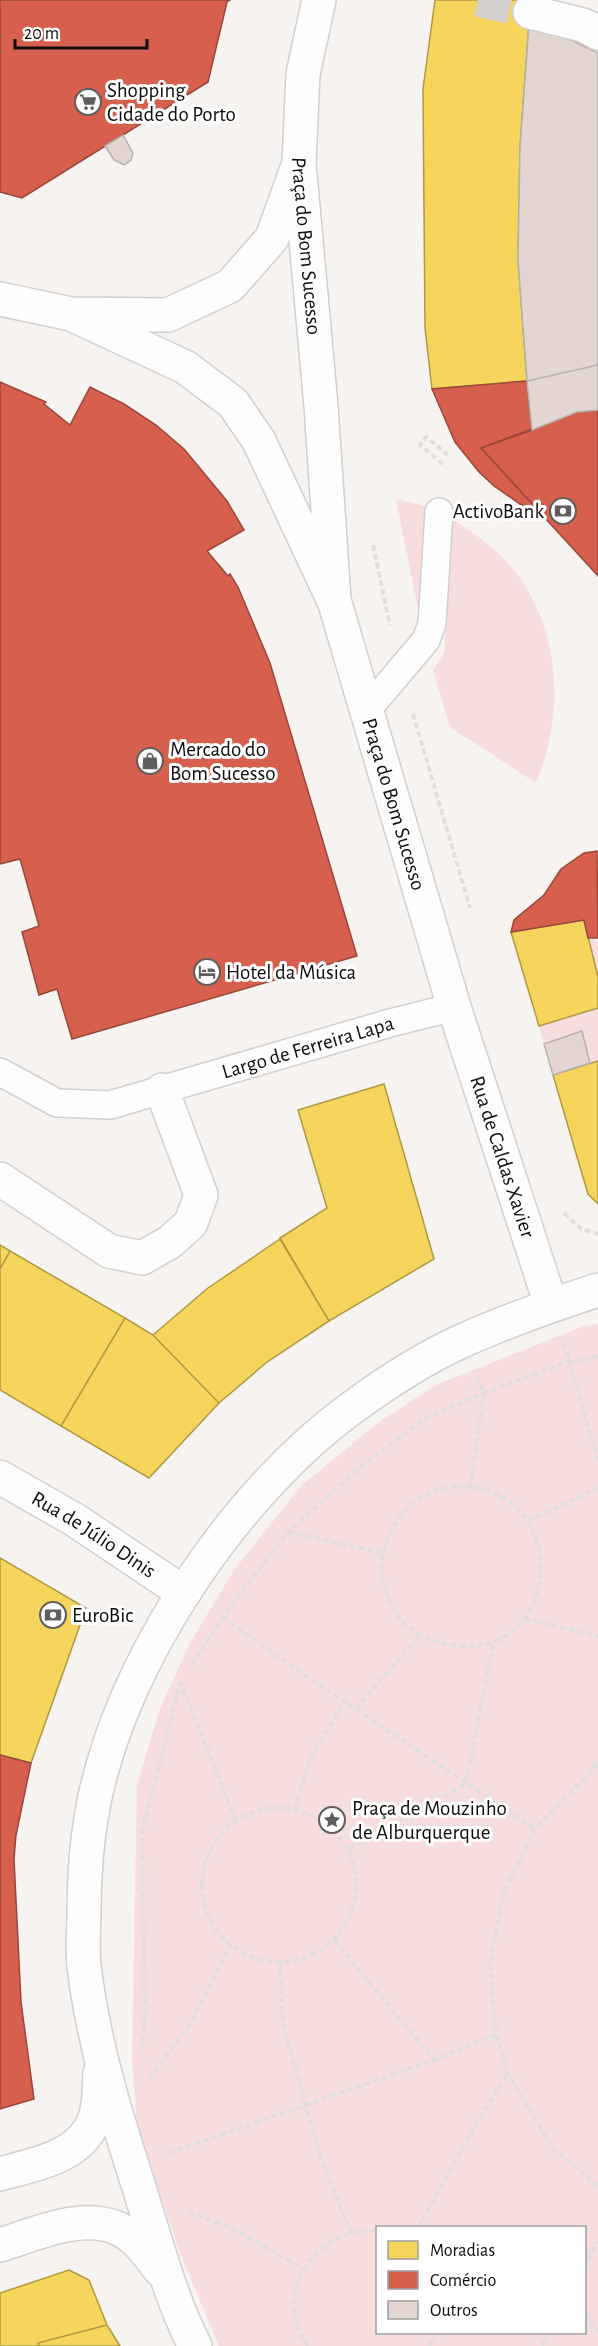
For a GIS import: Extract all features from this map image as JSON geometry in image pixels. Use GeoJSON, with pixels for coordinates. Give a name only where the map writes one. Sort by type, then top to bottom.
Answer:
{"type":"FeatureCollection","features":[{"type":"Feature","properties":{"kind":"main road"},"geometry":{"type":"LineString","coordinates":[[299,163],[303,74],[319,0]]}},
{"type":"Feature","properties":{"kind":"main road"},"geometry":{"type":"LineString","coordinates":[[530,12],[583,25],[598,33]]}},
{"type":"Feature","properties":{"kind":"main road","name":"Praça do Bom Sucesso"},"geometry":{"type":"LineString","coordinates":[[0,298],[71,314],[168,315],[230,286],[272,238],[299,163]]}},
{"type":"Feature","properties":{"kind":"main road","name":"Praça do Bom Sucesso"},"geometry":{"type":"LineString","coordinates":[[299,163],[321,406],[334,600]]}},
{"type":"Feature","properties":{"kind":"main road","name":"Praça do Bom Sucesso"},"geometry":{"type":"LineString","coordinates":[[71,314],[185,367],[232,403],[259,441],[334,600],[454,1007]]}},
{"type":"Feature","properties":{"kind":"main road","name":"Rua de Caldas Xavier"},"geometry":{"type":"LineString","coordinates":[[454,1007],[551,1305]]}},
{"type":"Feature","properties":{"kind":"main road"},"geometry":{"type":"LineString","coordinates":[[0,1179],[109,1251],[142,1258],[170,1242],[191,1223],[201,1195],[162,1090]]}},
{"type":"Feature","properties":{"kind":"main road"},"geometry":{"type":"LineString","coordinates":[[195,2346],[168,2281],[100,2060],[84,1964],[84,1866],[102,1770],[135,1678],[184,1593],[250,1501],[297,1454],[347,1411],[402,1374],[460,1341],[551,1305],[598,1290]]}},
{"type":"Feature","properties":{"kind":"main road","name":"Rua de Júlio Dinis"},"geometry":{"type":"LineString","coordinates":[[0,1477],[75,1520],[184,1593]]}},
{"type":"Feature","properties":{"kind":"main road"},"geometry":{"type":"LineString","coordinates":[[0,2174],[51,2160],[75,2145],[91,2128],[98,2104],[100,2060]]}},
{"type":"Feature","properties":{"kind":"main road"},"geometry":{"type":"LineString","coordinates":[[0,2244],[55,2227],[91,2222],[118,2228],[145,2249],[168,2281]]}},
{"type":"Feature","properties":{"kind":"lane"},"geometry":{"type":"LineString","coordinates":[[366,711],[426,640],[432,624],[439,512]]}},
{"type":"Feature","properties":{"kind":"lane","name":"Largo de Ferreira Lapa"},"geometry":{"type":"LineString","coordinates":[[0,1072],[57,1103],[110,1105],[390,1023],[454,1007]]}},
{"type":"Feature","properties":{"kind":"path"},"geometry":{"type":"LineString","coordinates":[[443,464],[420,445],[426,437],[448,455]]}},
{"type":"Feature","properties":{"kind":"path"},"geometry":{"type":"LineString","coordinates":[[551,1305],[570,1361],[598,1459]]}},
{"type":"Feature","properties":{"kind":"path"},"geometry":{"type":"LineString","coordinates":[[460,1341],[484,1393],[470,1488]]}},
{"type":"Feature","properties":{"kind":"path"},"geometry":{"type":"LineString","coordinates":[[142,2060],[145,2018],[142,1832],[180,1682],[223,1617],[288,1532],[358,1468],[427,1417],[570,1361],[598,1357]]}},
{"type":"Feature","properties":{"kind":"path"},"geometry":{"type":"LineString","coordinates":[[458,1486],[485,1490],[509,1502],[528,1521],[539,1546],[542,1573],[535,1598],[525,1619],[511,1633],[494,1644],[451,1646],[420,1636],[405,1624],[390,1603],[382,1578],[382,1553],[392,1527],[409,1506],[432,1492],[458,1486]]}},
{"type":"Feature","properties":{"kind":"path"},"geometry":{"type":"LineString","coordinates":[[528,1521],[598,1488]]}},
{"type":"Feature","properties":{"kind":"path"},"geometry":{"type":"LineString","coordinates":[[288,1532],[382,1553]]}},
{"type":"Feature","properties":{"kind":"path"},"geometry":{"type":"LineString","coordinates":[[223,1617],[355,1709],[535,1829]]}},
{"type":"Feature","properties":{"kind":"path"},"geometry":{"type":"LineString","coordinates":[[525,1619],[598,1636]]}},
{"type":"Feature","properties":{"kind":"path"},"geometry":{"type":"LineString","coordinates":[[355,1709],[420,1636]]}},
{"type":"Feature","properties":{"kind":"path"},"geometry":{"type":"LineString","coordinates":[[349,1849],[466,1784],[494,1644]]}},
{"type":"Feature","properties":{"kind":"path"},"geometry":{"type":"LineString","coordinates":[[180,1682],[236,1821]]}},
{"type":"Feature","properties":{"kind":"path"},"geometry":{"type":"LineString","coordinates":[[295,1809],[311,1756],[345,1702]]}},
{"type":"Feature","properties":{"kind":"path"},"geometry":{"type":"LineString","coordinates":[[598,1764],[535,1829],[503,1893],[490,1964],[496,2035],[508,2074],[552,2147],[598,2186]]}},
{"type":"Feature","properties":{"kind":"path"},"geometry":{"type":"LineString","coordinates":[[287,1807],[313,1814],[334,1830],[349,1849],[356,1872],[356,1897],[349,1920],[334,1940],[314,1954],[291,1962],[266,1961],[250,1956],[222,1937],[207,1915],[201,1889],[204,1862],[217,1839],[236,1821],[260,1810],[287,1807]]}},
{"type":"Feature","properties":{"kind":"path"},"geometry":{"type":"LineString","coordinates":[[334,1940],[434,2060]]}},
{"type":"Feature","properties":{"kind":"path"},"geometry":{"type":"LineString","coordinates":[[147,2082],[189,2026],[231,1944]]}},
{"type":"Feature","properties":{"kind":"path"},"geometry":{"type":"LineString","coordinates":[[280,1961],[283,2025],[321,2159],[351,2233]]}},
{"type":"Feature","properties":{"kind":"path"},"geometry":{"type":"LineString","coordinates":[[162,2155],[434,2060],[496,2035]]}},
{"type":"Feature","properties":{"kind":"path"},"geometry":{"type":"LineString","coordinates":[[419,2226],[478,2120],[508,2074]]}},
{"type":"Feature","properties":{"kind":"path"},"geometry":{"type":"LineString","coordinates":[[182,2209],[234,2229],[303,2268]]}},
{"type":"Feature","properties":{"kind":"path"},"geometry":{"type":"LineString","coordinates":[[308,2346],[303,2339],[295,2316],[295,2292],[303,2268],[318,2249],[339,2236],[362,2230],[376,2231]]}},
{"type":"Feature","properties":{"kind":"path"},"geometry":{"type":"LineString","coordinates":[[586,2266],[598,2241]]}},
{"type":"Feature","properties":{"kind":"path"},"geometry":{"type":"LineString","coordinates":[[586,2317],[598,2331]]}},
{"type":"Feature","properties":{"kind":"shaded area"},"geometry":{"type":"Polygon","coordinates":[[[396,499],[425,506],[422,606],[419,613],[396,499]]]}},
{"type":"Feature","properties":{"kind":"shaded area"},"geometry":{"type":"Polygon","coordinates":[[[453,519],[490,546],[507,562],[535,603],[544,628],[551,653],[554,706],[545,758],[536,783],[450,727],[433,670],[444,653],[453,519]]]}},
{"type":"Feature","properties":{"kind":"shaded area"},"geometry":{"type":"Polygon","coordinates":[[[588,938],[598,941],[598,977],[588,938]]]}},
{"type":"Feature","properties":{"kind":"shaded area"},"geometry":{"type":"Polygon","coordinates":[[[598,1008],[598,1061],[590,1063],[582,1031],[544,1044],[539,1026],[598,1008]]]}},
{"type":"Feature","properties":{"kind":"shaded area","name":"Praça de Mouzinho de Alburquerque"},"geometry":{"type":"Polygon","coordinates":[[[598,1324],[598,2346],[219,2346],[180,2253],[137,2125],[132,2060],[137,1786],[159,1711],[190,1643],[234,1570],[302,1485],[379,1422],[436,1385],[584,1326],[598,1324]]]}},
{"type":"Feature","properties":{"kind":"building: Moradias"},"geometry":{"type":"Polygon","coordinates":[[[435,0],[533,0],[529,24],[520,147],[518,259],[527,381],[432,389],[425,328],[423,89],[435,0]]]}},
{"type":"Feature","properties":{"kind":"building: Moradias"},"geometry":{"type":"Polygon","coordinates":[[[584,920],[598,977],[598,1008],[539,1026],[511,932],[584,920]]]}},
{"type":"Feature","properties":{"kind":"building: Moradias"},"geometry":{"type":"Polygon","coordinates":[[[598,1061],[598,1204],[588,1194],[553,1075],[598,1061]]]}},
{"type":"Feature","properties":{"kind":"building: Moradias"},"geometry":{"type":"Polygon","coordinates":[[[384,1084],[434,1259],[329,1321],[280,1238],[327,1208],[298,1110],[384,1084]]]}},
{"type":"Feature","properties":{"kind":"building: Moradias"},"geometry":{"type":"Polygon","coordinates":[[[280,1239],[329,1321],[267,1362],[219,1403],[153,1335],[208,1288],[280,1239]]]}},
{"type":"Feature","properties":{"kind":"building: Moradias"},"geometry":{"type":"Polygon","coordinates":[[[0,1245],[10,1251],[0,1269],[0,1245]]]}},
{"type":"Feature","properties":{"kind":"building: Moradias"},"geometry":{"type":"Polygon","coordinates":[[[10,1251],[125,1318],[61,1426],[0,1390],[0,1269],[10,1251]]]}},
{"type":"Feature","properties":{"kind":"building: Moradias"},"geometry":{"type":"Polygon","coordinates":[[[125,1318],[153,1335],[219,1403],[149,1478],[61,1426],[125,1318]]]}},
{"type":"Feature","properties":{"kind":"building: Moradias"},"geometry":{"type":"Polygon","coordinates":[[[0,1558],[86,1608],[31,1763],[0,1755],[0,1558]]]}},
{"type":"Feature","properties":{"kind":"building: Moradias"},"geometry":{"type":"Polygon","coordinates":[[[69,2270],[89,2280],[107,2325],[38,2343],[39,2346],[0,2346],[0,2293],[69,2270]]]}},
{"type":"Feature","properties":{"kind":"building: Moradias"},"geometry":{"type":"Polygon","coordinates":[[[107,2325],[120,2346],[39,2346],[38,2343],[107,2325]]]}},
{"type":"Feature","properties":{"kind":"building: Comércio","name":"Shopping Cidade do Porto"},"geometry":{"type":"Polygon","coordinates":[[[0,0],[230,0],[227,2],[208,82],[22,198],[0,192],[0,0]]]}},
{"type":"Feature","properties":{"kind":"building: Comércio"},"geometry":{"type":"Polygon","coordinates":[[[527,381],[532,430],[481,448],[538,510],[520,504],[494,486],[479,472],[455,442],[432,389],[527,381]]]}},
{"type":"Feature","properties":{"kind":"building: Comércio","name":"Mercado do Bom Sucesso"},"geometry":{"type":"Polygon","coordinates":[[[0,382],[46,402],[44,404],[70,425],[90,387],[124,404],[156,425],[184,449],[227,501],[244,530],[207,551],[228,576],[230,574],[238,587],[270,663],[357,956],[72,1039],[57,989],[39,995],[22,932],[39,926],[20,859],[0,864],[0,382]]]}},
{"type":"Feature","properties":{"kind":"building: Comércio"},"geometry":{"type":"Polygon","coordinates":[[[598,410],[598,576],[481,448],[577,412],[598,410]]]}},
{"type":"Feature","properties":{"kind":"building: Comércio"},"geometry":{"type":"Polygon","coordinates":[[[597,851],[598,938],[588,938],[584,920],[511,932],[514,920],[544,895],[561,869],[584,853],[597,851]]]}},
{"type":"Feature","properties":{"kind":"building: Comércio"},"geometry":{"type":"Polygon","coordinates":[[[0,1755],[31,1763],[16,1835],[14,1859],[21,2002],[34,2099],[0,2109],[0,1755]]]}},
{"type":"Feature","properties":{"kind":"building: Outros"},"geometry":{"type":"Polygon","coordinates":[[[529,24],[544,27],[598,53],[598,365],[527,381],[518,259],[520,147],[529,24]]]}},
{"type":"Feature","properties":{"kind":"building: Outros"},"geometry":{"type":"Polygon","coordinates":[[[123,135],[133,153],[131,160],[124,165],[114,160],[105,146],[123,135]]]}},
{"type":"Feature","properties":{"kind":"building: Outros"},"geometry":{"type":"Polygon","coordinates":[[[598,365],[598,410],[577,412],[532,430],[527,381],[598,365]]]}},
{"type":"Feature","properties":{"kind":"building: Outros"},"geometry":{"type":"Polygon","coordinates":[[[582,1031],[590,1063],[553,1075],[544,1044],[582,1031]]]}},
{"type":"Feature","properties":{"kind":"tunnel"},"geometry":{"type":"LineString","coordinates":[[478,0],[530,12]]}},
{"type":"Feature","properties":{"kind":"place","name":"Shopping Cidade do Porto"},"geometry":{"type":"Point","coordinates":[88,102]}},
{"type":"Feature","properties":{"kind":"place","name":"ActivoBank"},"geometry":{"type":"Point","coordinates":[563,511]}},
{"type":"Feature","properties":{"kind":"place","name":"Mercado do Bom Sucesso"},"geometry":{"type":"Point","coordinates":[150,761]}},
{"type":"Feature","properties":{"kind":"place","name":"Hotel da Música"},"geometry":{"type":"Point","coordinates":[207,972]}},
{"type":"Feature","properties":{"kind":"place","name":"EuroBic"},"geometry":{"type":"Point","coordinates":[53,1615]}},
{"type":"Feature","properties":{"kind":"place","name":"Praça de Mouzinho de Alburquerque"},"geometry":{"type":"Point","coordinates":[332,1820]}}]}
